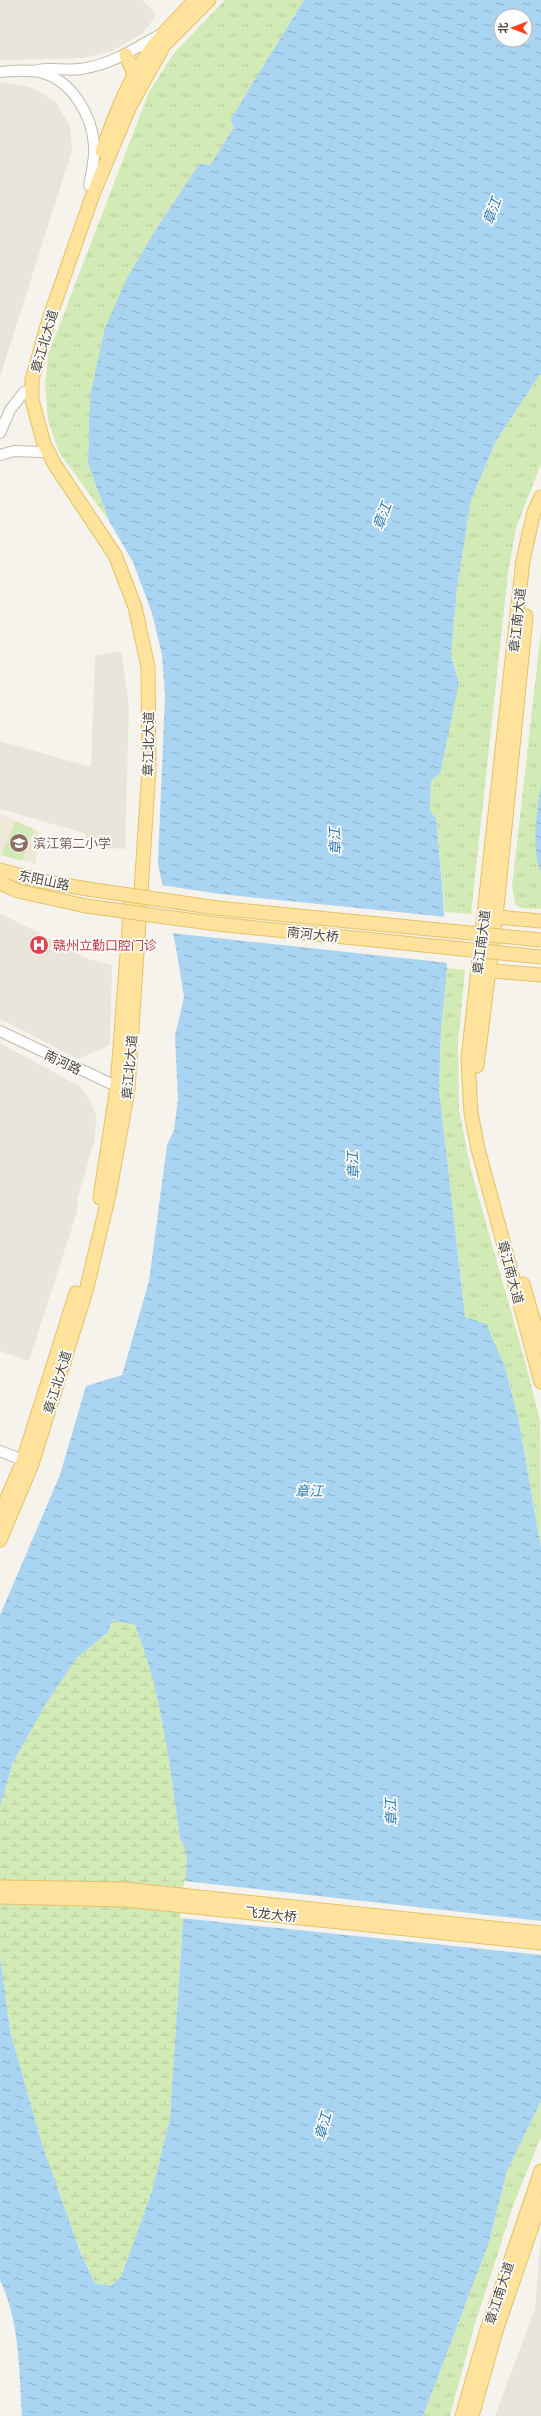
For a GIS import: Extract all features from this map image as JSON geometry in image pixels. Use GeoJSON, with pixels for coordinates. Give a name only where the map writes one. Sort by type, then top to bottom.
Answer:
{"type":"FeatureCollection","features":[{"type":"Feature","properties":{"kind":"main road","name":"章江北大道"},"geometry":{"type":"LineString","coordinates":[[122,1089],[143,724],[141,667],[128,609],[109,557],[41,452],[30,426],[27,362],[41,316],[120,104],[135,74],[164,32],[195,0]]}},
{"type":"Feature","properties":{"kind":"main road","name":"章江北大道"},"geometry":{"type":"LineString","coordinates":[[0,1540],[27,1463],[78,1288],[101,1193],[122,1089],[148,769],[148,667],[135,607],[115,555],[55,465],[37,421],[28,392],[49,319],[93,194],[138,93],[164,45],[209,0]]}},
{"type":"Feature","properties":{"kind":"main road"},"geometry":{"type":"LineString","coordinates":[[126,55],[135,74],[138,93]]}},
{"type":"Feature","properties":{"kind":"main road","name":"章江南大道"},"geometry":{"type":"LineString","coordinates":[[541,497],[534,512],[523,560],[485,916],[477,1060],[479,1113],[484,1146],[541,1346]]}},
{"type":"Feature","properties":{"kind":"main road","name":"章江南大道"},"geometry":{"type":"LineString","coordinates":[[541,522],[532,560],[483,970],[468,1059],[471,1113],[493,1208],[541,1382]]}},
{"type":"Feature","properties":{"kind":"main road","name":"东阳山路"},"geometry":{"type":"LineString","coordinates":[[0,870],[41,881],[88,889]]}},
{"type":"Feature","properties":{"kind":"main road","name":"东阳山路"},"geometry":{"type":"LineString","coordinates":[[0,883],[18,891],[86,906]]}},
{"type":"Feature","properties":{"kind":"main road","name":"南河大桥"},"geometry":{"type":"LineString","coordinates":[[88,889],[217,908],[541,940]]}},
{"type":"Feature","properties":{"kind":"main road","name":"南河大桥"},"geometry":{"type":"LineString","coordinates":[[86,906],[217,924],[541,957]]}},
{"type":"Feature","properties":{"kind":"main road"},"geometry":{"type":"LineString","coordinates":[[485,916],[541,921]]}},
{"type":"Feature","properties":{"kind":"main road"},"geometry":{"type":"LineString","coordinates":[[483,970],[541,975]]}},
{"type":"Feature","properties":{"kind":"main road","name":"章江北大道"},"geometry":{"type":"LineString","coordinates":[[0,1515],[27,1463]]}},
{"type":"Feature","properties":{"kind":"main road","name":"飞龙大桥"},"geometry":{"type":"LineString","coordinates":[[0,1887],[68,1887],[132,1890],[541,1933]]}},
{"type":"Feature","properties":{"kind":"main road","name":"飞龙大桥"},"geometry":{"type":"LineString","coordinates":[[0,1897],[126,1900],[541,1943]]}},
{"type":"Feature","properties":{"kind":"main road","name":"章江南大道"},"geometry":{"type":"LineString","coordinates":[[462,2416],[486,2330],[541,2171]]}},
{"type":"Feature","properties":{"kind":"main road","name":"章江南大道"},"geometry":{"type":"LineString","coordinates":[[472,2416],[496,2331],[541,2200]]}},
{"type":"Feature","properties":{"kind":"street"},"geometry":{"type":"LineString","coordinates":[[0,72],[91,67],[126,55],[164,32]]}},
{"type":"Feature","properties":{"kind":"street"},"geometry":{"type":"LineString","coordinates":[[32,71],[44,74],[62,84],[77,99],[87,116],[94,145],[90,185]]}},
{"type":"Feature","properties":{"kind":"street"},"geometry":{"type":"LineString","coordinates":[[0,433],[10,410],[28,392]]}},
{"type":"Feature","properties":{"kind":"street"},"geometry":{"type":"LineString","coordinates":[[0,455],[14,451],[41,452]]}},
{"type":"Feature","properties":{"kind":"street","name":"南河路"},"geometry":{"type":"LineString","coordinates":[[0,1031],[122,1089]]}},
{"type":"Feature","properties":{"kind":"street"},"geometry":{"type":"LineString","coordinates":[[0,1451],[27,1463]]}},
{"type":"Feature","properties":{"kind":"shaded area"},"geometry":{"type":"Polygon","coordinates":[[[0,0],[143,0],[156,15],[143,33],[112,51],[84,58],[0,60],[0,0]]]}},
{"type":"Feature","properties":{"kind":"shaded area"},"geometry":{"type":"Polygon","coordinates":[[[0,82],[22,85],[37,90],[56,103],[70,126],[72,150],[0,377],[0,82]]]}},
{"type":"Feature","properties":{"kind":"shaded area"},"geometry":{"type":"Polygon","coordinates":[[[121,651],[129,705],[125,849],[91,847],[84,833],[0,809],[0,741],[91,767],[95,656],[121,651]]]}},
{"type":"Feature","properties":{"kind":"shaded area","name":"滨江第二小学"},"geometry":{"type":"Polygon","coordinates":[[[0,814],[39,831],[36,864],[0,855],[0,814]]]}},
{"type":"Feature","properties":{"kind":"shaded area"},"geometry":{"type":"Polygon","coordinates":[[[0,913],[88,959],[112,965],[110,1045],[78,1059],[0,1019],[0,913]]]}},
{"type":"Feature","properties":{"kind":"shaded area"},"geometry":{"type":"Polygon","coordinates":[[[0,1043],[79,1086],[89,1099],[96,1115],[95,1139],[77,1200],[77,1212],[29,1361],[0,1351],[0,1043]]]}},
{"type":"Feature","properties":{"kind":"shaded area"},"geometry":{"type":"Polygon","coordinates":[[[541,2231],[541,2416],[495,2416],[535,2309],[541,2231]]]}},
{"type":"Feature","properties":{"kind":"green space"},"geometry":{"type":"Polygon","coordinates":[[[225,0],[304,0],[230,120],[234,127],[210,165],[199,164],[156,229],[127,278],[89,436],[88,464],[109,521],[59,452],[48,420],[45,385],[48,355],[149,92],[174,53],[225,0]]]}},
{"type":"Feature","properties":{"kind":"green space"},"geometry":{"type":"Polygon","coordinates":[[[541,373],[541,464],[516,528],[508,573],[471,914],[445,912],[436,819],[430,810],[431,780],[459,683],[451,655],[457,589],[471,500],[496,441],[541,373]]]}},
{"type":"Feature","properties":{"kind":"green space"},"geometry":{"type":"Polygon","coordinates":[[[541,631],[541,909],[520,908],[515,904],[512,887],[541,631]]]}},
{"type":"Feature","properties":{"kind":"green space"},"geometry":{"type":"Polygon","coordinates":[[[16,821],[34,829],[22,861],[1,855],[16,821]]]}},
{"type":"Feature","properties":{"kind":"green space"},"geometry":{"type":"Polygon","coordinates":[[[447,968],[465,970],[458,1044],[459,1110],[471,1170],[525,1361],[540,1421],[541,1548],[519,1422],[505,1367],[465,1317],[439,1089],[441,1030],[447,968]]]}},
{"type":"Feature","properties":{"kind":"green space"},"geometry":{"type":"Polygon","coordinates":[[[112,1620],[135,1625],[144,1651],[152,1677],[164,1730],[180,1839],[185,1848],[187,1859],[170,2118],[152,2191],[121,2277],[110,2286],[95,2283],[80,2252],[42,2144],[10,2031],[0,1956],[0,1808],[12,1764],[47,1702],[76,1659],[108,1632],[112,1620]]]}},
{"type":"Feature","properties":{"kind":"green space"},"geometry":{"type":"Polygon","coordinates":[[[541,2101],[541,2137],[514,2203],[474,2327],[450,2416],[423,2416],[489,2242],[507,2171],[541,2101]]]}},
{"type":"Feature","properties":{"kind":"water","name":"章江"},"geometry":{"type":"Polygon","coordinates":[[[304,0],[541,0],[541,373],[496,441],[471,500],[457,589],[451,655],[459,683],[440,773],[431,781],[430,810],[436,819],[443,895],[447,968],[441,1030],[439,1089],[465,1317],[486,1324],[505,1367],[519,1422],[541,1548],[541,2101],[507,2171],[489,2242],[423,2416],[22,2416],[19,2364],[15,2330],[7,2296],[0,2280],[0,1956],[10,2031],[42,2144],[80,2252],[95,2283],[110,2286],[121,2277],[152,2191],[170,2118],[187,1859],[185,1848],[180,1839],[164,1730],[152,1677],[144,1651],[135,1625],[112,1620],[108,1632],[76,1659],[47,1702],[12,1764],[0,1808],[0,1615],[60,1475],[86,1386],[122,1375],[149,1281],[167,1145],[174,1130],[178,1099],[175,1036],[184,997],[176,948],[158,864],[165,695],[162,655],[152,613],[133,562],[109,521],[88,464],[90,396],[105,328],[127,278],[156,229],[199,164],[210,165],[234,127],[230,120],[304,0]]]}},
{"type":"Feature","properties":{"kind":"water"},"geometry":{"type":"Polygon","coordinates":[[[541,785],[541,873],[536,852],[536,829],[541,785]]]}},
{"type":"Feature","properties":{"kind":"pier"},"geometry":{"type":"Polygon","coordinates":[[[161,885],[220,894],[447,917],[449,963],[171,933],[161,885]]]}},
{"type":"Feature","properties":{"kind":"pier"},"geometry":{"type":"Polygon","coordinates":[[[184,1881],[541,1921],[541,1955],[180,1918],[184,1881]]]}},
{"type":"Feature","properties":{"kind":"place","name":"滨江第二小学"},"geometry":{"type":"Point","coordinates":[19,843]}},
{"type":"Feature","properties":{"kind":"place","name":"赣州立勤口腔门诊"},"geometry":{"type":"Point","coordinates":[39,945]}}]}
